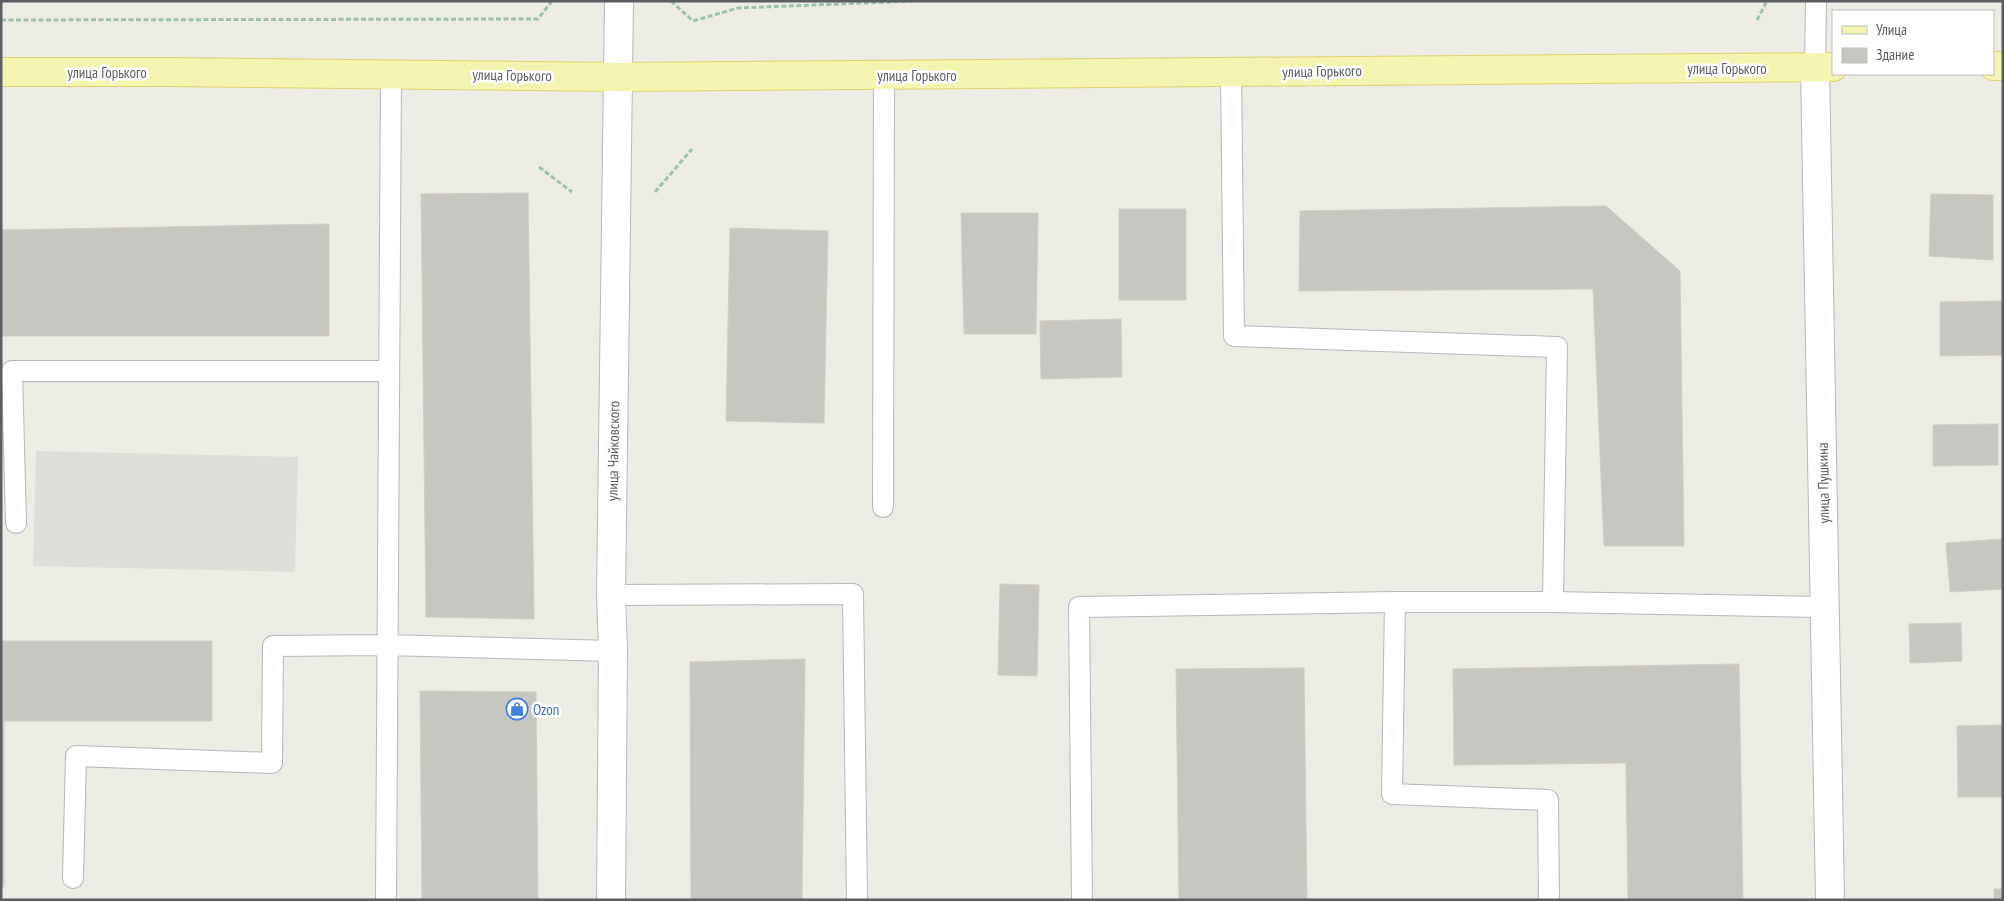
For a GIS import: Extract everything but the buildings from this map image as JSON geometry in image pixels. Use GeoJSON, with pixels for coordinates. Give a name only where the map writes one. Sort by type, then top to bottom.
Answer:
{"type":"FeatureCollection","features":[{"type":"Feature","properties":{"kind":"main road","name":"улица Чайковского"},"geometry":{"type":"LineString","coordinates":[[611,900],[613,651],[611,595],[619,1]]}},
{"type":"Feature","properties":{"kind":"main road","name":"улица Горького"},"geometry":{"type":"LineString","coordinates":[[1,72],[619,77],[1824,67]]}},
{"type":"Feature","properties":{"kind":"main road","name":"улица Пушкина"},"geometry":{"type":"LineString","coordinates":[[1824,67],[1825,608],[1830,900]]}},
{"type":"Feature","properties":{"kind":"lane"},"geometry":{"type":"LineString","coordinates":[[1819,4],[1824,67]]}},
{"type":"Feature","properties":{"kind":"lane"},"geometry":{"type":"LineString","coordinates":[[1232,72],[1234,336],[1557,347],[1553,602]]}},
{"type":"Feature","properties":{"kind":"lane"},"geometry":{"type":"LineString","coordinates":[[386,900],[391,74]]}},
{"type":"Feature","properties":{"kind":"lane"},"geometry":{"type":"LineString","coordinates":[[883,507],[884,75]]}},
{"type":"Feature","properties":{"kind":"lane"},"geometry":{"type":"LineString","coordinates":[[16,524],[12,371],[388,371]]}},
{"type":"Feature","properties":{"kind":"lane"},"geometry":{"type":"LineString","coordinates":[[611,595],[852,594],[857,900]]}},
{"type":"Feature","properties":{"kind":"lane"},"geometry":{"type":"LineString","coordinates":[[1082,900],[1079,607],[1395,602],[1553,602],[1825,608]]}},
{"type":"Feature","properties":{"kind":"lane"},"geometry":{"type":"LineString","coordinates":[[1395,602],[1392,794],[1548,800],[1549,900]]}},
{"type":"Feature","properties":{"kind":"lane"},"geometry":{"type":"LineString","coordinates":[[73,878],[76,756],[272,763],[273,646],[387,645],[613,651]]}},
{"type":"Feature","properties":{"kind":"path"},"geometry":{"type":"LineString","coordinates":[[1,20],[538,20],[552,1]]}},
{"type":"Feature","properties":{"kind":"path"},"geometry":{"type":"LineString","coordinates":[[672,1],[693,21],[738,8],[914,1]]}},
{"type":"Feature","properties":{"kind":"path"},"geometry":{"type":"LineString","coordinates":[[1757,20],[1768,1]]}},
{"type":"Feature","properties":{"kind":"path"},"geometry":{"type":"LineString","coordinates":[[655,192],[692,149]]}},
{"type":"Feature","properties":{"kind":"path"},"geometry":{"type":"LineString","coordinates":[[539,167],[572,192]]}},
{"type":"Feature","properties":{"kind":"shaded area"},"geometry":{"type":"Polygon","coordinates":[[[36,451],[298,457],[295,572],[33,566],[36,451]]]}},
{"type":"Feature","properties":{"kind":"place","name":"Ozon"},"geometry":{"type":"Point","coordinates":[517,709]}}]}
